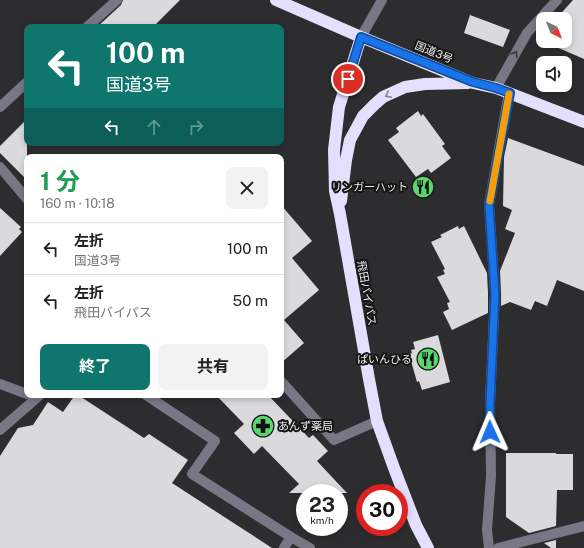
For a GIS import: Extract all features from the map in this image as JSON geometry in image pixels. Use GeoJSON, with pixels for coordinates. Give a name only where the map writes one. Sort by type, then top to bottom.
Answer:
{"type":"FeatureCollection","features":[{"type":"Feature","properties":{"kind":"highway","name":"国道3号"},"geometry":{"type":"LineString","coordinates":[[276,0],[361,37],[473,82],[510,93],[584,122]]}},
{"type":"Feature","properties":{"kind":"highway","name":"飛田バイパス"},"geometry":{"type":"LineString","coordinates":[[361,37],[339,107],[334,150],[334,184],[377,421],[414,518],[428,548]]}},
{"type":"Feature","properties":{"kind":"highway"},"geometry":{"type":"LineString","coordinates":[[340,214],[346,160],[350,140],[363,116],[383,97],[405,87],[425,84],[473,82]]}},
{"type":"Feature","properties":{"kind":"street"},"geometry":{"type":"LineString","coordinates":[[90,24],[117,0]]}},
{"type":"Feature","properties":{"kind":"street"},"geometry":{"type":"LineString","coordinates":[[361,37],[382,0]]}},
{"type":"Feature","properties":{"kind":"street"},"geometry":{"type":"LineString","coordinates":[[496,88],[528,33],[557,0]]}},
{"type":"Feature","properties":{"kind":"street"},"geometry":{"type":"LineString","coordinates":[[0,107],[24,85]]}},
{"type":"Feature","properties":{"kind":"street"},"geometry":{"type":"LineString","coordinates":[[489,548],[487,530],[491,476],[490,403],[495,294],[489,205],[510,93]]}},
{"type":"Feature","properties":{"kind":"street"},"geometry":{"type":"LineString","coordinates":[[0,167],[24,195]]}},
{"type":"Feature","properties":{"kind":"street"},"geometry":{"type":"LineString","coordinates":[[0,384],[24,392]]}},
{"type":"Feature","properties":{"kind":"street"},"geometry":{"type":"LineString","coordinates":[[284,384],[334,440],[377,421]]}},
{"type":"Feature","properties":{"kind":"street"},"geometry":{"type":"LineString","coordinates":[[0,430],[30,398]]}},
{"type":"Feature","properties":{"kind":"street"},"geometry":{"type":"LineString","coordinates":[[150,398],[214,441],[192,474],[310,548]]}},
{"type":"Feature","properties":{"kind":"street"},"geometry":{"type":"LineString","coordinates":[[498,548],[584,526]]}},
{"type":"Feature","properties":{"kind":"street"},"geometry":{"type":"LineString","coordinates":[[284,548],[291,537]]}},
{"type":"Feature","properties":{"kind":"building"},"geometry":{"type":"Polygon","coordinates":[[[123,0],[180,0],[156,24],[100,24],[121,5],[123,0]]]}},
{"type":"Feature","properties":{"kind":"building"},"geometry":{"type":"Polygon","coordinates":[[[573,0],[584,0],[584,59],[559,48],[572,48],[572,12],[562,12],[573,0]]]}},
{"type":"Feature","properties":{"kind":"building"},"geometry":{"type":"Polygon","coordinates":[[[470,15],[510,30],[503,47],[464,33],[470,15]]]}},
{"type":"Feature","properties":{"kind":"building"},"geometry":{"type":"Polygon","coordinates":[[[418,111],[421,116],[423,114],[445,144],[442,146],[451,158],[431,173],[428,169],[416,177],[388,140],[399,132],[396,128],[418,111]]]}},
{"type":"Feature","properties":{"kind":"building"},"geometry":{"type":"Polygon","coordinates":[[[24,122],[24,146],[27,146],[27,154],[24,154],[24,177],[0,153],[0,146],[24,122]]]}},
{"type":"Feature","properties":{"kind":"building"},"geometry":{"type":"Polygon","coordinates":[[[508,138],[584,166],[584,291],[557,280],[547,306],[535,301],[531,310],[510,302],[501,306],[500,271],[515,233],[505,229],[512,210],[503,206],[504,157],[508,138]]]}},
{"type":"Feature","properties":{"kind":"building"},"geometry":{"type":"Polygon","coordinates":[[[0,208],[21,227],[19,229],[22,232],[0,256],[0,208]]]}},
{"type":"Feature","properties":{"kind":"building"},"geometry":{"type":"Polygon","coordinates":[[[284,208],[312,241],[292,258],[319,290],[284,320],[284,208]]]}},
{"type":"Feature","properties":{"kind":"building"},"geometry":{"type":"Polygon","coordinates":[[[458,226],[459,229],[464,226],[487,273],[488,313],[452,330],[443,312],[449,309],[447,303],[450,302],[437,277],[445,274],[443,270],[445,269],[431,242],[442,237],[440,235],[458,226]]]}},
{"type":"Feature","properties":{"kind":"building"},"geometry":{"type":"Polygon","coordinates":[[[284,320],[304,343],[284,360],[284,320]]]}},
{"type":"Feature","properties":{"kind":"building"},"geometry":{"type":"Polygon","coordinates":[[[438,335],[450,382],[422,390],[419,381],[417,382],[409,354],[412,353],[411,350],[415,349],[413,342],[438,335]]]}},
{"type":"Feature","properties":{"kind":"building"},"geometry":{"type":"Polygon","coordinates":[[[73,398],[83,398],[144,438],[149,434],[188,460],[172,483],[272,548],[0,548],[0,456],[18,428],[33,425],[48,402],[63,412],[73,398]]]}},
{"type":"Feature","properties":{"kind":"building"},"geometry":{"type":"Polygon","coordinates":[[[219,398],[271,398],[309,438],[313,435],[328,451],[317,461],[339,484],[299,484],[262,446],[254,454],[234,433],[244,424],[219,398]]]}},
{"type":"Feature","properties":{"kind":"building"},"geometry":{"type":"Polygon","coordinates":[[[506,453],[573,454],[573,490],[557,490],[556,526],[529,533],[506,517],[506,453]]]}},
{"type":"Feature","properties":{"kind":"building"},"geometry":{"type":"Polygon","coordinates":[[[296,487],[296,493],[289,493],[296,487]]]}},
{"type":"Feature","properties":{"kind":"building"},"geometry":{"type":"Polygon","coordinates":[[[556,540],[556,548],[551,548],[544,543],[556,540]]]}},
{"type":"Feature","properties":{"kind":"slow traffic"},"geometry":{"type":"LineString","coordinates":[[490,201],[509,94]]}},
{"type":"Feature","properties":{"kind":"place","name":"リンガーハット"},"geometry":{"type":"Point","coordinates":[423,187]}},
{"type":"Feature","properties":{"kind":"place","name":"ぱいんひる"},"geometry":{"type":"Point","coordinates":[428,359]}},
{"type":"Feature","properties":{"kind":"place","name":"あんず薬局"},"geometry":{"type":"Point","coordinates":[263,426]}},
{"type":"Feature","properties":{"kind":"route"},"geometry":{"type":"LineString","coordinates":[[348,79],[361,37],[473,82],[510,93],[489,205],[495,294],[490,432]]}}]}
